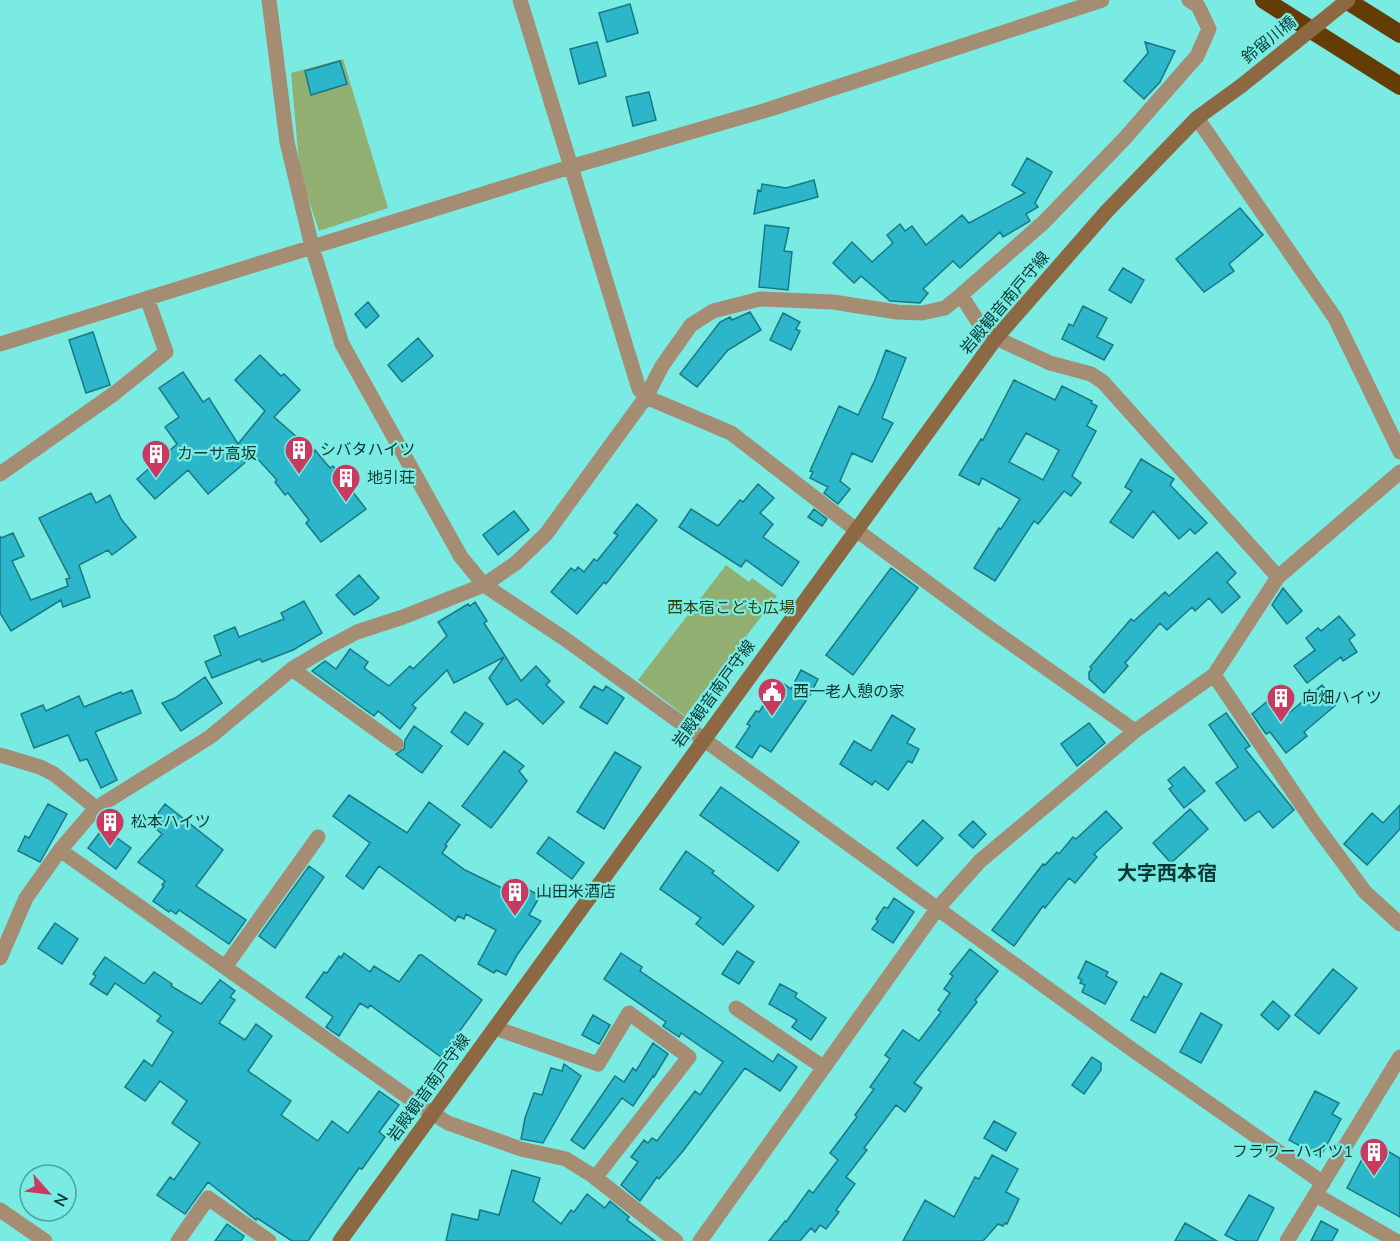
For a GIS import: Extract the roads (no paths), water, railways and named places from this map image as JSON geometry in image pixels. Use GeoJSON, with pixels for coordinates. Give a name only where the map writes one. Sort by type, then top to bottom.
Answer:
{"type":"FeatureCollection","features":[{"type":"Feature","properties":{"kind":"highway"},"geometry":{"type":"LineString","coordinates":[[1264,0],[1400,86]]}},
{"type":"Feature","properties":{"kind":"highway"},"geometry":{"type":"LineString","coordinates":[[1347,0],[1400,34]]}},
{"type":"Feature","properties":{"kind":"main road","name":"鈴留川橋"},"geometry":{"type":"LineString","coordinates":[[1241,86],[1347,0]]}},
{"type":"Feature","properties":{"kind":"main road","name":"岩殿観音南戸守線"},"geometry":{"type":"LineString","coordinates":[[340,1241],[855,529],[996,338],[1107,211],[1197,118],[1241,86]]}},
{"type":"Feature","properties":{"kind":"street"},"geometry":{"type":"LineString","coordinates":[[269,0],[287,142],[312,247],[342,344],[461,557],[484,585],[565,639],[1140,1055],[1319,1189],[1396,1241]]}},
{"type":"Feature","properties":{"kind":"street"},"geometry":{"type":"LineString","coordinates":[[520,0],[639,389],[646,397],[731,434],[981,622],[1135,730]]}},
{"type":"Feature","properties":{"kind":"street"},"geometry":{"type":"LineString","coordinates":[[0,344],[570,167],[770,109],[1102,0]]}},
{"type":"Feature","properties":{"kind":"street"},"geometry":{"type":"LineString","coordinates":[[0,958],[26,898],[60,850],[96,807],[210,737],[292,669],[357,632],[403,617],[484,585],[516,563],[546,534],[646,397],[662,366],[691,325],[713,311],[760,299],[833,302],[897,312],[922,313],[945,308],[1044,222],[1125,138],[1197,56],[1209,29],[1198,6],[1189,0]]}},
{"type":"Feature","properties":{"kind":"street"},"geometry":{"type":"LineString","coordinates":[[1197,118],[1335,318],[1400,452]]}},
{"type":"Feature","properties":{"kind":"street"},"geometry":{"type":"LineString","coordinates":[[961,295],[982,328],[996,338],[1050,363],[1091,374],[1103,382],[1278,577]]}},
{"type":"Feature","properties":{"kind":"street"},"geometry":{"type":"LineString","coordinates":[[0,474],[115,393],[166,352],[147,298]]}},
{"type":"Feature","properties":{"kind":"street"},"geometry":{"type":"LineString","coordinates":[[700,1241],[937,909],[980,861],[1135,730],[1214,675],[1278,577],[1400,472]]}},
{"type":"Feature","properties":{"kind":"street"},"geometry":{"type":"LineString","coordinates":[[292,669],[396,744]]}},
{"type":"Feature","properties":{"kind":"street"},"geometry":{"type":"LineString","coordinates":[[1214,675],[1314,822],[1365,892],[1400,924]]}},
{"type":"Feature","properties":{"kind":"street"},"geometry":{"type":"LineString","coordinates":[[0,755],[40,767],[54,774],[96,807]]}},
{"type":"Feature","properties":{"kind":"street"},"geometry":{"type":"LineString","coordinates":[[225,967],[318,837]]}},
{"type":"Feature","properties":{"kind":"street"},"geometry":{"type":"LineString","coordinates":[[60,850],[448,1123],[521,1149],[567,1159],[676,1241]]}},
{"type":"Feature","properties":{"kind":"street"},"geometry":{"type":"LineString","coordinates":[[736,1008],[823,1067]]}},
{"type":"Feature","properties":{"kind":"street"},"geometry":{"type":"LineString","coordinates":[[495,1028],[598,1064],[629,1013],[689,1057],[595,1178]]}},
{"type":"Feature","properties":{"kind":"street"},"geometry":{"type":"LineString","coordinates":[[1287,1241],[1400,1057]]}},
{"type":"Feature","properties":{"kind":"street"},"geometry":{"type":"LineString","coordinates":[[178,1241],[208,1198],[269,1241]]}},
{"type":"Feature","properties":{"kind":"street"},"geometry":{"type":"LineString","coordinates":[[0,1210],[45,1241]]}},
{"type":"Feature","properties":{"kind":"place","name":"シバタハイツ"},"geometry":{"type":"Point","coordinates":[299,476]}},
{"type":"Feature","properties":{"kind":"place","name":"カーサ高坂"},"geometry":{"type":"Point","coordinates":[156,480]}},
{"type":"Feature","properties":{"kind":"place","name":"地引荘"},"geometry":{"type":"Point","coordinates":[346,504]}},
{"type":"Feature","properties":{"kind":"place","name":"西一老人憩の家"},"geometry":{"type":"Point","coordinates":[772,718]}},
{"type":"Feature","properties":{"kind":"place","name":"向畑ハイツ"},"geometry":{"type":"Point","coordinates":[1281,724]}},
{"type":"Feature","properties":{"kind":"place","name":"松本ハイツ"},"geometry":{"type":"Point","coordinates":[110,848]}},
{"type":"Feature","properties":{"kind":"place","name":"山田米酒店"},"geometry":{"type":"Point","coordinates":[515,918]}},
{"type":"Feature","properties":{"kind":"place","name":"フラワーハイツ1"},"geometry":{"type":"Point","coordinates":[1374,1178]}},
{"type":"Feature","properties":{"kind":"district","name":"大字西本宿"},"geometry":{"type":"Point","coordinates":[1167,873]}},
{"type":"Feature","properties":{"kind":"park label","name":"西本宿こども広場"},"geometry":{"type":"Point","coordinates":[731,608]}}]}
